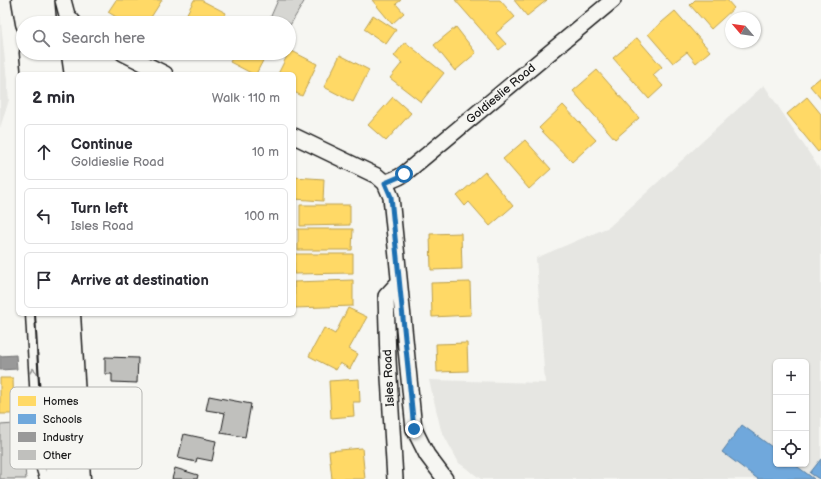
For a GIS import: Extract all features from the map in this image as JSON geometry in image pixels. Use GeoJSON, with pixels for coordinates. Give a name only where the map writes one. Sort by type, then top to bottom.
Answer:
{"type":"FeatureCollection","features":[{"type":"Feature","properties":{"kind":"highway"},"geometry":{"type":"LineString","coordinates":[[23,0],[26,16]]}},
{"type":"Feature","properties":{"kind":"highway"},"geometry":{"type":"LineString","coordinates":[[42,0],[45,16]]}},
{"type":"Feature","properties":{"kind":"highway"},"geometry":{"type":"LineString","coordinates":[[31,60],[32,72]]}},
{"type":"Feature","properties":{"kind":"highway"},"geometry":{"type":"LineString","coordinates":[[50,60],[52,72]]}},
{"type":"Feature","properties":{"kind":"highway"},"geometry":{"type":"LineString","coordinates":[[47,316],[51,387]]}},
{"type":"Feature","properties":{"kind":"highway"},"geometry":{"type":"LineString","coordinates":[[69,316],[73,387]]}},
{"type":"Feature","properties":{"kind":"highway"},"geometry":{"type":"LineString","coordinates":[[56,469],[57,479]]}},
{"type":"Feature","properties":{"kind":"highway"},"geometry":{"type":"LineString","coordinates":[[78,469],[79,479]]}},
{"type":"Feature","properties":{"kind":"street"},"geometry":{"type":"LineString","coordinates":[[63,0],[69,16]]}},
{"type":"Feature","properties":{"kind":"street","name":"Goldieslie Road"},"geometry":{"type":"LineString","coordinates":[[385,183],[404,174],[613,0]]}},
{"type":"Feature","properties":{"kind":"street"},"geometry":{"type":"LineString","coordinates":[[135,60],[161,72]]}},
{"type":"Feature","properties":{"kind":"street"},"geometry":{"type":"LineString","coordinates":[[296,137],[377,176],[385,183]]}},
{"type":"Feature","properties":{"kind":"street","name":"Isles Road"},"geometry":{"type":"LineString","coordinates":[[385,183],[391,197],[414,429],[427,455],[445,479]]}},
{"type":"Feature","properties":{"kind":"street","name":"Isles Road"},"geometry":{"type":"LineString","coordinates":[[395,479],[386,296],[399,282]]}},
{"type":"Feature","properties":{"kind":"lane"},"geometry":{"type":"LineString","coordinates":[[30,316],[34,387]]}},
{"type":"Feature","properties":{"kind":"lane"},"geometry":{"type":"LineString","coordinates":[[41,469],[44,479]]}},
{"type":"Feature","properties":{"kind":"shaded area"},"geometry":{"type":"Polygon","coordinates":[[[278,0],[305,0],[296,16],[271,16],[278,0]]]}},
{"type":"Feature","properties":{"kind":"shaded area"},"geometry":{"type":"Polygon","coordinates":[[[0,13],[9,100],[0,128],[0,13]]]}},
{"type":"Feature","properties":{"kind":"shaded area"},"geometry":{"type":"Polygon","coordinates":[[[764,85],[821,171],[821,479],[481,479],[459,463],[441,430],[429,380],[545,383],[536,258],[609,227],[764,85]]]}},
{"type":"Feature","properties":{"kind":"shaded area"},"geometry":{"type":"Polygon","coordinates":[[[10,424],[10,469],[25,469],[26,479],[0,479],[0,425],[10,424]]]}},
{"type":"Feature","properties":{"kind":"building: Homes"},"geometry":{"type":"Polygon","coordinates":[[[116,0],[162,0],[152,16],[115,16],[108,12],[116,0]]]}},
{"type":"Feature","properties":{"kind":"building: Homes"},"geometry":{"type":"Polygon","coordinates":[[[194,0],[201,0],[226,13],[224,16],[186,16],[194,0]]]}},
{"type":"Feature","properties":{"kind":"building: Homes"},"geometry":{"type":"Polygon","coordinates":[[[372,0],[401,0],[396,4],[404,13],[392,24],[372,0]]]}},
{"type":"Feature","properties":{"kind":"building: Homes"},"geometry":{"type":"Polygon","coordinates":[[[455,0],[500,0],[515,17],[496,33],[506,44],[499,50],[455,0]]]}},
{"type":"Feature","properties":{"kind":"building: Homes"},"geometry":{"type":"Polygon","coordinates":[[[514,0],[547,0],[527,16],[514,0]]]}},
{"type":"Feature","properties":{"kind":"building: Homes"},"geometry":{"type":"Polygon","coordinates":[[[695,0],[727,0],[734,8],[730,12],[725,12],[725,16],[711,29],[690,5],[695,0]]]}},
{"type":"Feature","properties":{"kind":"building: Homes"},"geometry":{"type":"Polygon","coordinates":[[[675,11],[710,51],[696,63],[687,52],[673,63],[648,34],[675,11]]]}},
{"type":"Feature","properties":{"kind":"building: Homes"},"geometry":{"type":"Polygon","coordinates":[[[373,15],[396,30],[386,44],[364,29],[373,15]]]}},
{"type":"Feature","properties":{"kind":"building: Homes"},"geometry":{"type":"Polygon","coordinates":[[[456,27],[476,53],[455,71],[434,45],[456,27]]]}},
{"type":"Feature","properties":{"kind":"building: Homes"},"geometry":{"type":"Polygon","coordinates":[[[637,38],[662,67],[653,75],[663,86],[649,99],[613,58],[637,38]]]}},
{"type":"Feature","properties":{"kind":"building: Homes"},"geometry":{"type":"Polygon","coordinates":[[[405,42],[444,73],[421,102],[390,78],[402,63],[394,56],[405,42]]]}},
{"type":"Feature","properties":{"kind":"building: Homes"},"geometry":{"type":"Polygon","coordinates":[[[296,53],[317,64],[302,96],[296,93],[296,72],[279,72],[285,60],[296,60],[296,53]]]}},
{"type":"Feature","properties":{"kind":"building: Homes"},"geometry":{"type":"Polygon","coordinates":[[[340,55],[369,70],[353,102],[324,87],[340,55]]]}},
{"type":"Feature","properties":{"kind":"building: Homes"},"geometry":{"type":"Polygon","coordinates":[[[231,60],[263,60],[257,72],[249,72],[230,62],[231,60]]]}},
{"type":"Feature","properties":{"kind":"building: Homes"},"geometry":{"type":"Polygon","coordinates":[[[597,70],[639,118],[615,139],[573,91],[597,70]]]}},
{"type":"Feature","properties":{"kind":"building: Homes"},"geometry":{"type":"Polygon","coordinates":[[[821,77],[821,99],[810,86],[821,77]]]}},
{"type":"Feature","properties":{"kind":"building: Homes"},"geometry":{"type":"Polygon","coordinates":[[[393,97],[411,113],[386,141],[368,125],[393,97]]]}},
{"type":"Feature","properties":{"kind":"building: Homes"},"geometry":{"type":"Polygon","coordinates":[[[807,97],[821,114],[821,149],[818,152],[787,114],[807,97]]]}},
{"type":"Feature","properties":{"kind":"building: Homes"},"geometry":{"type":"Polygon","coordinates":[[[563,105],[596,140],[572,162],[539,128],[563,105]]]}},
{"type":"Feature","properties":{"kind":"building: Homes"},"geometry":{"type":"Polygon","coordinates":[[[525,140],[551,169],[529,189],[503,159],[525,140]]]}},
{"type":"Feature","properties":{"kind":"building: Homes"},"geometry":{"type":"Polygon","coordinates":[[[485,172],[513,206],[490,226],[469,202],[465,206],[457,196],[485,172]]]}},
{"type":"Feature","properties":{"kind":"building: Homes"},"geometry":{"type":"Polygon","coordinates":[[[296,177],[324,179],[323,201],[296,199],[296,177]]]}},
{"type":"Feature","properties":{"kind":"building: Homes"},"geometry":{"type":"Polygon","coordinates":[[[300,205],[350,205],[350,225],[300,226],[300,205]]]}},
{"type":"Feature","properties":{"kind":"building: Homes"},"geometry":{"type":"Polygon","coordinates":[[[298,229],[353,229],[352,250],[298,250],[298,229]]]}},
{"type":"Feature","properties":{"kind":"building: Homes"},"geometry":{"type":"Polygon","coordinates":[[[461,233],[462,269],[431,270],[430,234],[461,233]]]}},
{"type":"Feature","properties":{"kind":"building: Homes"},"geometry":{"type":"Polygon","coordinates":[[[296,254],[353,254],[353,273],[296,274],[296,254]]]}},
{"type":"Feature","properties":{"kind":"building: Homes"},"geometry":{"type":"Polygon","coordinates":[[[353,280],[353,306],[296,308],[296,282],[353,280]]]}},
{"type":"Feature","properties":{"kind":"building: Homes"},"geometry":{"type":"Polygon","coordinates":[[[470,282],[471,315],[432,317],[431,283],[470,282]]]}},
{"type":"Feature","properties":{"kind":"building: Homes"},"geometry":{"type":"Polygon","coordinates":[[[348,308],[367,317],[349,349],[358,354],[350,369],[340,363],[336,370],[309,356],[324,328],[335,334],[348,308]]]}},
{"type":"Feature","properties":{"kind":"building: Homes"},"geometry":{"type":"Polygon","coordinates":[[[467,343],[468,371],[437,372],[436,344],[467,343]]]}},
{"type":"Feature","properties":{"kind":"building: Homes"},"geometry":{"type":"Polygon","coordinates":[[[0,378],[13,378],[13,387],[10,387],[10,414],[0,414],[0,378]]]}},
{"type":"Feature","properties":{"kind":"building: Homes"},"geometry":{"type":"Polygon","coordinates":[[[359,379],[360,402],[353,402],[354,416],[331,418],[329,381],[359,379]]]}},
{"type":"Feature","properties":{"kind":"building: Homes"},"geometry":{"type":"Polygon","coordinates":[[[362,448],[365,479],[332,479],[329,451],[362,448]]]}},
{"type":"Feature","properties":{"kind":"building: Schools"},"geometry":{"type":"Polygon","coordinates":[[[742,425],[773,448],[773,467],[798,467],[814,479],[758,479],[722,452],[742,425]]]}},
{"type":"Feature","properties":{"kind":"building: Schools"},"geometry":{"type":"Polygon","coordinates":[[[821,459],[821,479],[819,479],[810,473],[821,459]]]}},
{"type":"Feature","properties":{"kind":"building: Industry"},"geometry":{"type":"Polygon","coordinates":[[[16,355],[17,369],[0,370],[0,356],[16,355]]]}},
{"type":"Feature","properties":{"kind":"building: Other"},"geometry":{"type":"Polygon","coordinates":[[[105,357],[138,358],[137,383],[112,382],[112,374],[105,374],[105,357]]]}},
{"type":"Feature","properties":{"kind":"building: Other"},"geometry":{"type":"Polygon","coordinates":[[[209,396],[251,404],[245,437],[221,433],[225,413],[206,410],[209,396]]]}},
{"type":"Feature","properties":{"kind":"building: Other"},"geometry":{"type":"Polygon","coordinates":[[[184,434],[216,441],[212,461],[197,458],[196,462],[178,458],[184,434]]]}},
{"type":"Feature","properties":{"kind":"building: Other"},"geometry":{"type":"Polygon","coordinates":[[[175,468],[198,475],[197,479],[172,479],[175,468]]]}},
{"type":"Feature","properties":{"kind":"route"},"geometry":{"type":"LineString","coordinates":[[404,174],[385,183],[391,197],[414,429]]}}]}
